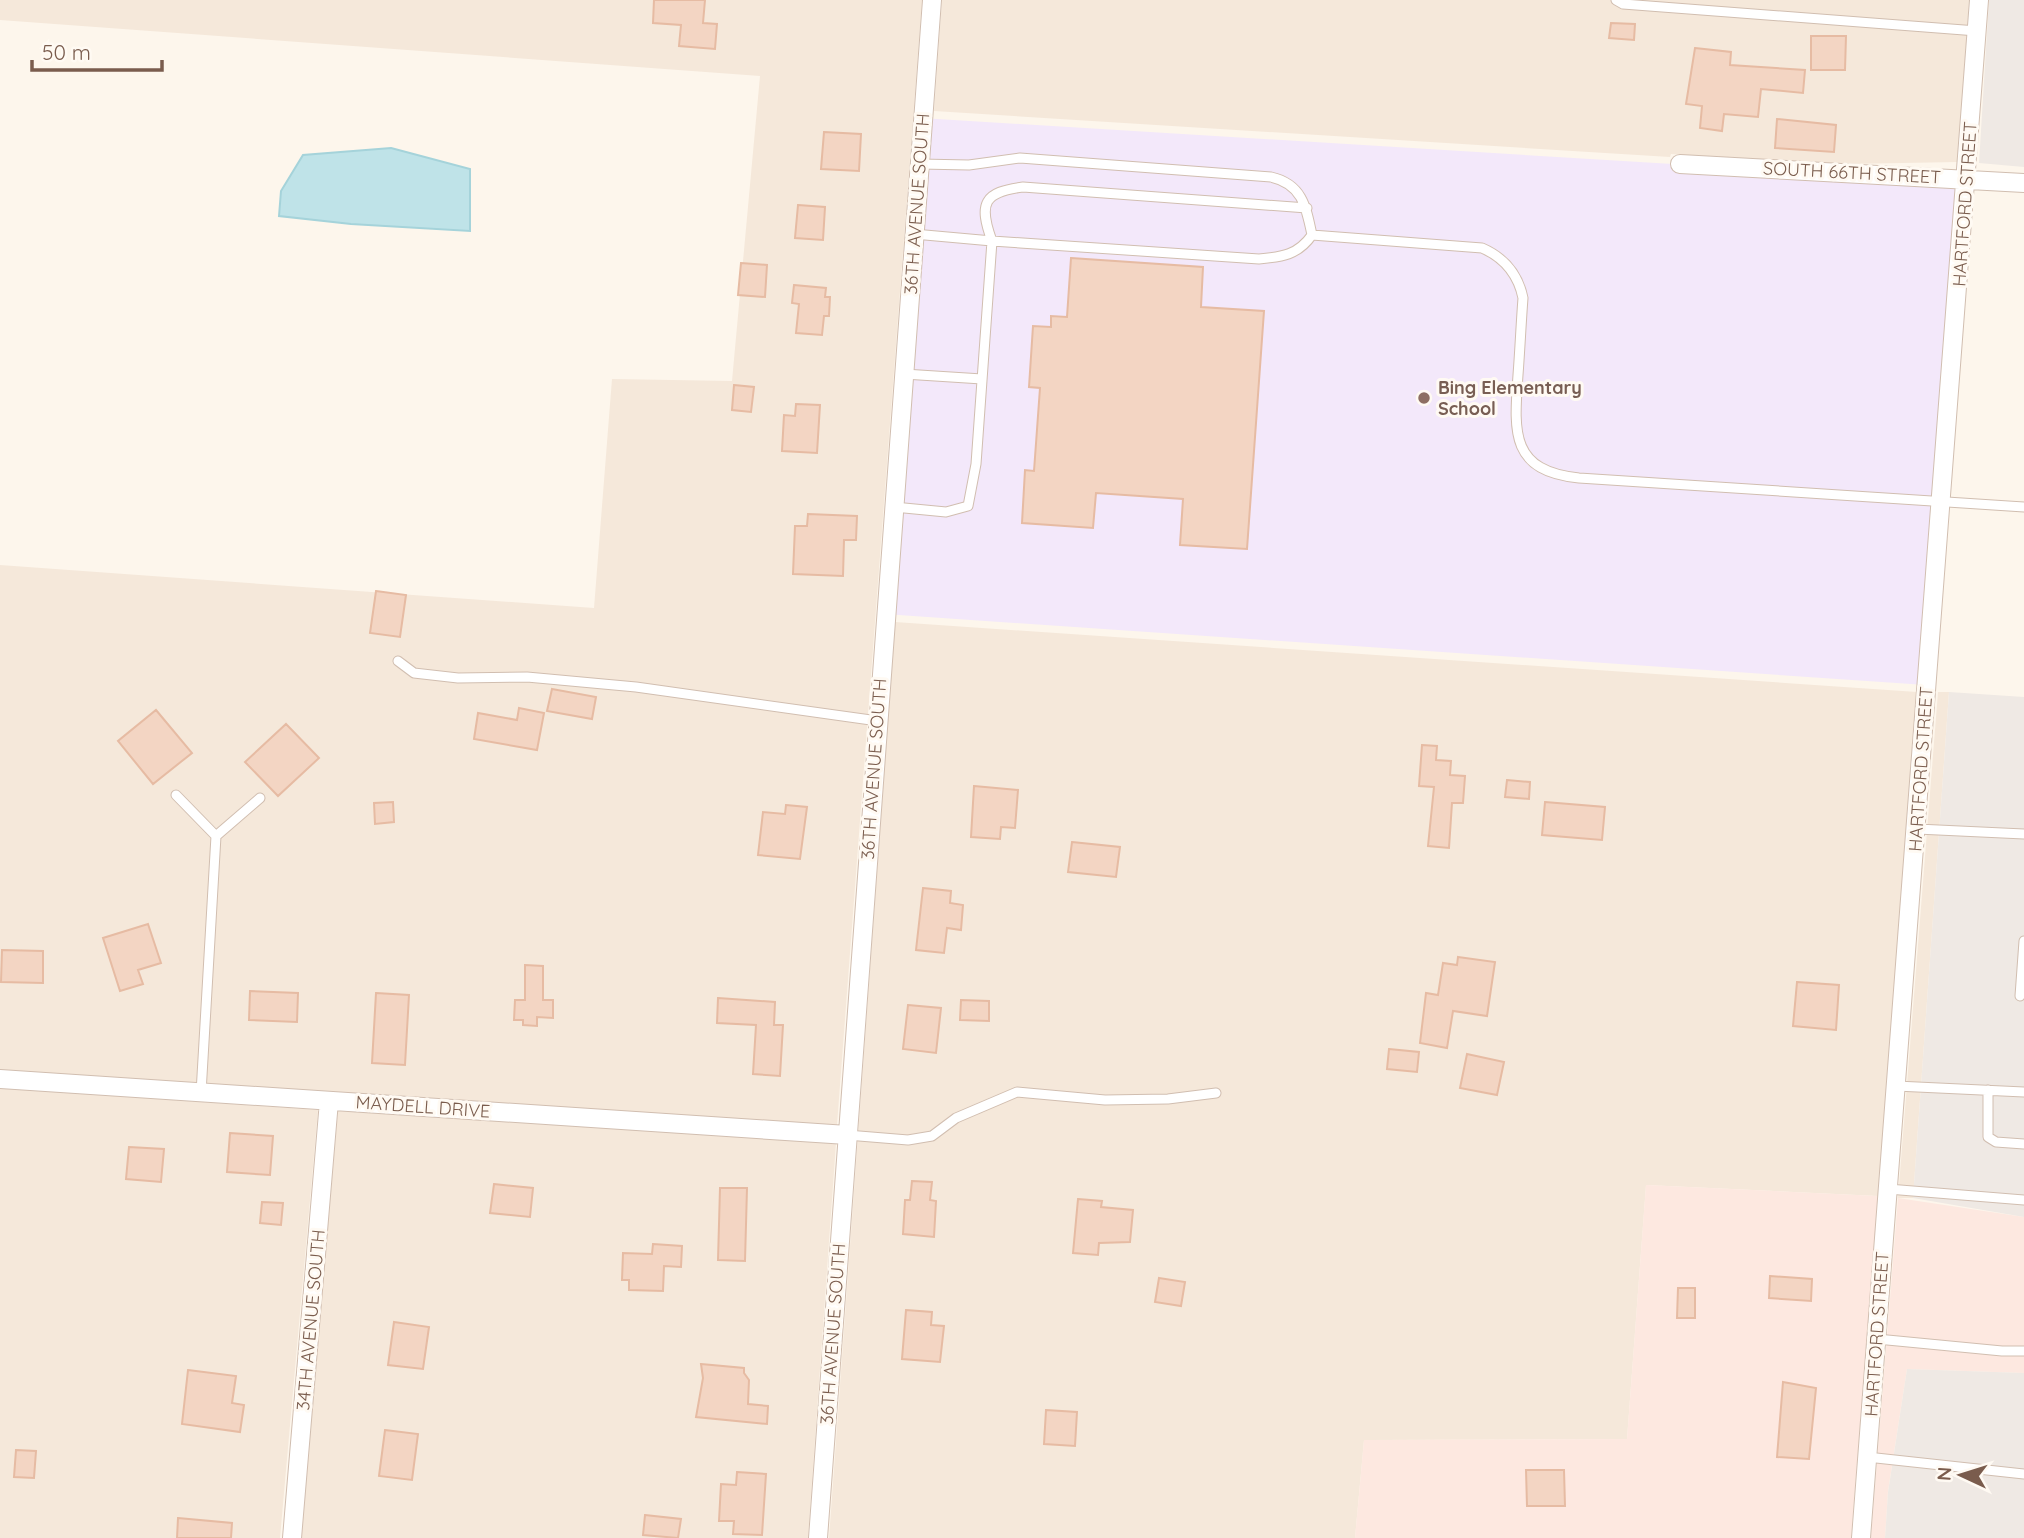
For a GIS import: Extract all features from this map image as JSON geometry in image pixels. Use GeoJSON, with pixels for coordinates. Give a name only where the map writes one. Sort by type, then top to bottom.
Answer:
{"type":"FeatureCollection","features":[{"type":"Feature","properties":{"kind":"street","name":"36TH AVENUE SOUTH"},"geometry":{"type":"LineString","coordinates":[[818,1538],[932,0]]}},
{"type":"Feature","properties":{"kind":"street","name":"HARTFORD STREET"},"geometry":{"type":"LineString","coordinates":[[1861,1538],[1968,179],[1979,0]]}},
{"type":"Feature","properties":{"kind":"street","name":"SOUTH 66TH STREET"},"geometry":{"type":"LineString","coordinates":[[1680,164],[2024,183]]}},
{"type":"Feature","properties":{"kind":"street","name":"MAYDELL DRIVE"},"geometry":{"type":"LineString","coordinates":[[0,1079],[847,1135]]}},
{"type":"Feature","properties":{"kind":"street","name":"34TH AVENUE SOUTH"},"geometry":{"type":"LineString","coordinates":[[292,1538],[329,1101]]}},
{"type":"Feature","properties":{"kind":"lane"},"geometry":{"type":"LineString","coordinates":[[1616,0],[1623,4],[1719,13],[1977,31]]}},
{"type":"Feature","properties":{"kind":"lane"},"geometry":{"type":"LineString","coordinates":[[915,234],[992,242],[1259,259],[1283,257],[1300,250],[1312,235],[1307,208],[1298,190],[1285,180],[1252,175],[1020,158],[969,165],[920,164]]}},
{"type":"Feature","properties":{"kind":"lane"},"geometry":{"type":"LineString","coordinates":[[894,507],[946,512],[968,506],[976,464],[992,242],[986,213],[989,197],[997,190],[1023,187],[1307,208]]}},
{"type":"Feature","properties":{"kind":"lane"},"geometry":{"type":"LineString","coordinates":[[1312,235],[1482,248],[1495,254],[1510,267],[1520,284],[1523,298],[1515,431],[1529,459],[1543,470],[1558,476],[2024,507]]}},
{"type":"Feature","properties":{"kind":"lane"},"geometry":{"type":"LineString","coordinates":[[904,374],[982,379]]}},
{"type":"Feature","properties":{"kind":"lane"},"geometry":{"type":"LineString","coordinates":[[398,661],[414,673],[458,678],[527,677],[636,687],[878,721]]}},
{"type":"Feature","properties":{"kind":"lane"},"geometry":{"type":"LineString","coordinates":[[176,795],[216,836]]}},
{"type":"Feature","properties":{"kind":"lane"},"geometry":{"type":"LineString","coordinates":[[201,1093],[216,836],[260,798]]}},
{"type":"Feature","properties":{"kind":"lane"},"geometry":{"type":"LineString","coordinates":[[1917,829],[2024,834]]}},
{"type":"Feature","properties":{"kind":"lane"},"geometry":{"type":"LineString","coordinates":[[2020,996],[2024,941]]}},
{"type":"Feature","properties":{"kind":"lane"},"geometry":{"type":"LineString","coordinates":[[1896,1086],[2024,1092]]}},
{"type":"Feature","properties":{"kind":"lane"},"geometry":{"type":"LineString","coordinates":[[1988,1090],[1987,1137],[1996,1142],[2024,1144]]}},
{"type":"Feature","properties":{"kind":"lane"},"geometry":{"type":"LineString","coordinates":[[847,1135],[908,1140],[932,1136],[956,1118],[1017,1092],[1105,1100],[1168,1099],[1216,1093]]}},
{"type":"Feature","properties":{"kind":"lane"},"geometry":{"type":"LineString","coordinates":[[1888,1189],[2024,1200]]}},
{"type":"Feature","properties":{"kind":"lane"},"geometry":{"type":"LineString","coordinates":[[1877,1339],[2024,1351]]}},
{"type":"Feature","properties":{"kind":"lane"},"geometry":{"type":"LineString","coordinates":[[1867,1457],[2024,1474]]}},
{"type":"Feature","properties":{"kind":"shaded area"},"geometry":{"type":"Polygon","coordinates":[[[0,0],[922,0],[837,1125],[0,1070],[0,565],[594,608],[612,379],[732,381],[760,76],[0,20],[0,0]]]}},
{"type":"Feature","properties":{"kind":"shaded area"},"geometry":{"type":"Polygon","coordinates":[[[942,0],[1969,0],[1958,162],[1847,164],[1671,154],[1670,157],[934,111],[942,0]]]}},
{"type":"Feature","properties":{"kind":"shaded area"},"geometry":{"type":"Polygon","coordinates":[[[1989,0],[2024,0],[2024,167],[1979,163],[1989,0]]]}},
{"type":"Feature","properties":{"kind":"shaded area","name":"Bing Elementary School"},"geometry":{"type":"Polygon","coordinates":[[[921,118],[1966,182],[1926,685],[884,614],[921,118]]]}},
{"type":"Feature","properties":{"kind":"shaded area"},"geometry":{"type":"Polygon","coordinates":[[[895,622],[1917,692],[1878,1196],[1646,1185],[1627,1439],[1364,1440],[1355,1538],[829,1538],[895,622]]]}},
{"type":"Feature","properties":{"kind":"shaded area"},"geometry":{"type":"Polygon","coordinates":[[[1938,692],[1949,692],[1913,1198],[1898,1198],[1938,692]]]}},
{"type":"Feature","properties":{"kind":"shaded area"},"geometry":{"type":"Polygon","coordinates":[[[1949,692],[2024,697],[2024,1217],[1913,1198],[1949,692]]]}},
{"type":"Feature","properties":{"kind":"shaded area"},"geometry":{"type":"Polygon","coordinates":[[[0,1088],[318,1110],[280,1538],[0,1538],[0,1088]]]}},
{"type":"Feature","properties":{"kind":"shaded area"},"geometry":{"type":"Polygon","coordinates":[[[338,1111],[836,1143],[808,1538],[300,1538],[338,1111]]]}},
{"type":"Feature","properties":{"kind":"shaded area"},"geometry":{"type":"Polygon","coordinates":[[[1646,1185],[1878,1196],[1851,1538],[1355,1538],[1364,1440],[1627,1439],[1646,1185]]]}},
{"type":"Feature","properties":{"kind":"shaded area"},"geometry":{"type":"Polygon","coordinates":[[[1898,1198],[2024,1217],[2024,1373],[1907,1369],[1888,1491],[1885,1538],[1871,1538],[1898,1198]]]}},
{"type":"Feature","properties":{"kind":"shaded area"},"geometry":{"type":"Polygon","coordinates":[[[1907,1369],[2024,1373],[2024,1538],[1885,1538],[1888,1492],[1907,1369]]]}},
{"type":"Feature","properties":{"kind":"water"},"geometry":{"type":"Polygon","coordinates":[[[391,148],[470,169],[470,231],[351,224],[279,216],[281,191],[303,155],[391,148]]]}},
{"type":"Feature","properties":{"kind":"building"},"geometry":{"type":"Polygon","coordinates":[[[654,0],[705,0],[703,23],[717,24],[715,49],[679,46],[681,25],[653,23],[654,0]]]}},
{"type":"Feature","properties":{"kind":"building"},"geometry":{"type":"Polygon","coordinates":[[[1611,23],[1635,24],[1634,40],[1609,38],[1611,23]]]}},
{"type":"Feature","properties":{"kind":"building"},"geometry":{"type":"Polygon","coordinates":[[[1811,36],[1846,36],[1845,70],[1811,70],[1811,36]]]}},
{"type":"Feature","properties":{"kind":"building"},"geometry":{"type":"Polygon","coordinates":[[[1695,48],[1731,52],[1730,65],[1805,70],[1803,93],[1761,89],[1758,117],[1724,114],[1722,131],[1700,128],[1702,106],[1686,104],[1695,48]]]}},
{"type":"Feature","properties":{"kind":"building"},"geometry":{"type":"Polygon","coordinates":[[[1777,119],[1836,125],[1834,152],[1775,148],[1777,119]]]}},
{"type":"Feature","properties":{"kind":"building"},"geometry":{"type":"Polygon","coordinates":[[[824,132],[861,134],[859,171],[821,169],[824,132]]]}},
{"type":"Feature","properties":{"kind":"building"},"geometry":{"type":"Polygon","coordinates":[[[798,205],[825,207],[823,240],[795,238],[798,205]]]}},
{"type":"Feature","properties":{"kind":"building"},"geometry":{"type":"Polygon","coordinates":[[[1071,258],[1203,267],[1201,307],[1264,311],[1247,549],[1180,545],[1183,499],[1096,493],[1093,528],[1022,523],[1025,470],[1034,471],[1040,388],[1029,387],[1033,326],[1051,327],[1051,316],[1067,317],[1071,258]]]}},
{"type":"Feature","properties":{"kind":"building"},"geometry":{"type":"Polygon","coordinates":[[[741,263],[767,265],[765,297],[738,295],[741,263]]]}},
{"type":"Feature","properties":{"kind":"building"},"geometry":{"type":"Polygon","coordinates":[[[794,285],[826,288],[825,297],[830,297],[829,316],[824,316],[822,335],[796,333],[799,304],[792,303],[794,285]]]}},
{"type":"Feature","properties":{"kind":"building"},"geometry":{"type":"Polygon","coordinates":[[[734,385],[754,387],[751,412],[732,410],[734,385]]]}},
{"type":"Feature","properties":{"kind":"building"},"geometry":{"type":"Polygon","coordinates":[[[796,404],[820,405],[817,453],[782,451],[784,415],[795,416],[796,404]]]}},
{"type":"Feature","properties":{"kind":"building"},"geometry":{"type":"Polygon","coordinates":[[[808,514],[857,516],[856,540],[844,540],[843,576],[793,574],[795,526],[807,526],[808,514]]]}},
{"type":"Feature","properties":{"kind":"building"},"geometry":{"type":"Polygon","coordinates":[[[376,591],[406,595],[400,637],[370,633],[376,591]]]}},
{"type":"Feature","properties":{"kind":"building"},"geometry":{"type":"Polygon","coordinates":[[[552,689],[596,697],[592,719],[547,711],[552,689]]]}},
{"type":"Feature","properties":{"kind":"building"},"geometry":{"type":"Polygon","coordinates":[[[519,708],[544,713],[537,750],[474,739],[478,713],[517,720],[519,708]]]}},
{"type":"Feature","properties":{"kind":"building"},"geometry":{"type":"Polygon","coordinates":[[[156,710],[192,753],[153,784],[118,741],[156,710]]]}},
{"type":"Feature","properties":{"kind":"building"},"geometry":{"type":"Polygon","coordinates":[[[286,724],[319,758],[278,796],[245,762],[286,724]]]}},
{"type":"Feature","properties":{"kind":"building"},"geometry":{"type":"Polygon","coordinates":[[[1422,745],[1437,746],[1436,760],[1451,761],[1450,775],[1465,776],[1463,803],[1452,803],[1449,848],[1428,846],[1434,787],[1419,786],[1422,745]]]}},
{"type":"Feature","properties":{"kind":"building"},"geometry":{"type":"Polygon","coordinates":[[[1507,780],[1530,782],[1529,799],[1505,797],[1507,780]]]}},
{"type":"Feature","properties":{"kind":"building"},"geometry":{"type":"Polygon","coordinates":[[[974,786],[1018,790],[1015,828],[1001,827],[1000,839],[971,837],[974,786]]]}},
{"type":"Feature","properties":{"kind":"building"},"geometry":{"type":"Polygon","coordinates":[[[393,802],[394,822],[375,824],[374,803],[393,802]]]}},
{"type":"Feature","properties":{"kind":"building"},"geometry":{"type":"Polygon","coordinates":[[[1545,802],[1605,807],[1602,840],[1542,835],[1545,802]]]}},
{"type":"Feature","properties":{"kind":"building"},"geometry":{"type":"Polygon","coordinates":[[[786,805],[807,807],[800,859],[758,855],[763,812],[785,814],[786,805]]]}},
{"type":"Feature","properties":{"kind":"building"},"geometry":{"type":"Polygon","coordinates":[[[1072,842],[1120,847],[1116,877],[1068,872],[1072,842]]]}},
{"type":"Feature","properties":{"kind":"building"},"geometry":{"type":"Polygon","coordinates":[[[923,888],[951,891],[950,903],[963,905],[961,930],[947,928],[944,953],[916,950],[923,888]]]}},
{"type":"Feature","properties":{"kind":"building"},"geometry":{"type":"Polygon","coordinates":[[[148,924],[161,963],[138,970],[143,984],[120,991],[103,938],[148,924]]]}},
{"type":"Feature","properties":{"kind":"building"},"geometry":{"type":"Polygon","coordinates":[[[2,950],[43,951],[43,983],[1,982],[2,950]]]}},
{"type":"Feature","properties":{"kind":"building"},"geometry":{"type":"Polygon","coordinates":[[[1458,957],[1495,962],[1487,1016],[1453,1011],[1447,1048],[1420,1043],[1426,993],[1438,995],[1443,963],[1457,965],[1458,957]]]}},
{"type":"Feature","properties":{"kind":"building"},"geometry":{"type":"Polygon","coordinates":[[[525,965],[543,966],[543,1000],[553,1000],[553,1018],[537,1017],[537,1026],[523,1025],[523,1020],[514,1020],[515,1000],[525,1000],[525,965]]]}},
{"type":"Feature","properties":{"kind":"building"},"geometry":{"type":"Polygon","coordinates":[[[1797,982],[1839,985],[1836,1030],[1793,1026],[1797,982]]]}},
{"type":"Feature","properties":{"kind":"building"},"geometry":{"type":"Polygon","coordinates":[[[250,991],[298,993],[297,1022],[249,1020],[250,991]]]}},
{"type":"Feature","properties":{"kind":"building"},"geometry":{"type":"Polygon","coordinates":[[[376,993],[409,995],[405,1065],[372,1063],[376,993]]]}},
{"type":"Feature","properties":{"kind":"building"},"geometry":{"type":"Polygon","coordinates":[[[718,998],[775,1002],[774,1025],[783,1025],[780,1076],[753,1074],[756,1025],[717,1023],[718,998]]]}},
{"type":"Feature","properties":{"kind":"building"},"geometry":{"type":"Polygon","coordinates":[[[961,1000],[989,1001],[989,1021],[960,1020],[961,1000]]]}},
{"type":"Feature","properties":{"kind":"building"},"geometry":{"type":"Polygon","coordinates":[[[908,1005],[941,1008],[936,1053],[903,1049],[908,1005]]]}},
{"type":"Feature","properties":{"kind":"building"},"geometry":{"type":"Polygon","coordinates":[[[1389,1049],[1419,1052],[1417,1072],[1387,1069],[1389,1049]]]}},
{"type":"Feature","properties":{"kind":"building"},"geometry":{"type":"Polygon","coordinates":[[[1467,1054],[1504,1062],[1497,1095],[1460,1088],[1467,1054]]]}},
{"type":"Feature","properties":{"kind":"building"},"geometry":{"type":"Polygon","coordinates":[[[230,1133],[273,1136],[270,1175],[227,1172],[230,1133]]]}},
{"type":"Feature","properties":{"kind":"building"},"geometry":{"type":"Polygon","coordinates":[[[129,1147],[164,1149],[161,1182],[126,1179],[129,1147]]]}},
{"type":"Feature","properties":{"kind":"building"},"geometry":{"type":"Polygon","coordinates":[[[912,1181],[932,1182],[930,1200],[936,1201],[934,1237],[903,1234],[905,1200],[910,1200],[912,1181]]]}},
{"type":"Feature","properties":{"kind":"building"},"geometry":{"type":"Polygon","coordinates":[[[494,1184],[533,1188],[530,1217],[490,1213],[494,1184]]]}},
{"type":"Feature","properties":{"kind":"building"},"geometry":{"type":"Polygon","coordinates":[[[720,1188],[747,1188],[745,1261],[718,1260],[720,1188]]]}},
{"type":"Feature","properties":{"kind":"building"},"geometry":{"type":"Polygon","coordinates":[[[1078,1199],[1102,1201],[1101,1207],[1133,1210],[1130,1242],[1099,1243],[1098,1255],[1073,1253],[1078,1199]]]}},
{"type":"Feature","properties":{"kind":"building"},"geometry":{"type":"Polygon","coordinates":[[[262,1202],[283,1203],[281,1225],[260,1223],[262,1202]]]}},
{"type":"Feature","properties":{"kind":"building"},"geometry":{"type":"Polygon","coordinates":[[[653,1244],[682,1246],[681,1267],[664,1266],[663,1291],[629,1290],[629,1280],[622,1280],[623,1253],[652,1254],[653,1244]]]}},
{"type":"Feature","properties":{"kind":"building"},"geometry":{"type":"Polygon","coordinates":[[[1770,1276],[1812,1279],[1811,1301],[1769,1298],[1770,1276]]]}},
{"type":"Feature","properties":{"kind":"building"},"geometry":{"type":"Polygon","coordinates":[[[1159,1278],[1185,1282],[1181,1306],[1155,1302],[1159,1278]]]}},
{"type":"Feature","properties":{"kind":"building"},"geometry":{"type":"Polygon","coordinates":[[[1678,1288],[1695,1288],[1695,1318],[1677,1318],[1678,1288]]]}},
{"type":"Feature","properties":{"kind":"building"},"geometry":{"type":"Polygon","coordinates":[[[906,1310],[932,1312],[931,1325],[944,1326],[940,1362],[902,1359],[906,1310]]]}},
{"type":"Feature","properties":{"kind":"building"},"geometry":{"type":"Polygon","coordinates":[[[394,1322],[429,1327],[423,1369],[388,1365],[394,1322]]]}},
{"type":"Feature","properties":{"kind":"building"},"geometry":{"type":"Polygon","coordinates":[[[701,1364],[744,1368],[749,1380],[748,1404],[768,1406],[767,1424],[696,1417],[703,1378],[701,1364]]]}},
{"type":"Feature","properties":{"kind":"building"},"geometry":{"type":"Polygon","coordinates":[[[188,1370],[236,1376],[232,1403],[244,1405],[240,1432],[182,1424],[188,1370]]]}},
{"type":"Feature","properties":{"kind":"building"},"geometry":{"type":"Polygon","coordinates":[[[1783,1382],[1816,1388],[1809,1459],[1777,1457],[1783,1382]]]}},
{"type":"Feature","properties":{"kind":"building"},"geometry":{"type":"Polygon","coordinates":[[[1046,1410],[1077,1412],[1075,1446],[1044,1444],[1046,1410]]]}},
{"type":"Feature","properties":{"kind":"building"},"geometry":{"type":"Polygon","coordinates":[[[385,1430],[418,1434],[412,1480],[379,1476],[385,1430]]]}},
{"type":"Feature","properties":{"kind":"building"},"geometry":{"type":"Polygon","coordinates":[[[16,1450],[36,1451],[34,1478],[14,1477],[16,1450]]]}},
{"type":"Feature","properties":{"kind":"building"},"geometry":{"type":"Polygon","coordinates":[[[1526,1470],[1564,1470],[1565,1506],[1527,1506],[1526,1470]]]}},
{"type":"Feature","properties":{"kind":"building"},"geometry":{"type":"Polygon","coordinates":[[[737,1472],[766,1474],[762,1535],[733,1534],[734,1521],[719,1521],[721,1484],[736,1485],[737,1472]]]}},
{"type":"Feature","properties":{"kind":"building"},"geometry":{"type":"Polygon","coordinates":[[[645,1515],[681,1519],[678,1538],[643,1535],[645,1515]]]}},
{"type":"Feature","properties":{"kind":"building"},"geometry":{"type":"Polygon","coordinates":[[[178,1518],[232,1523],[231,1538],[177,1538],[178,1518]]]}},
{"type":"Feature","properties":{"kind":"place","name":"Bing Elementary School"},"geometry":{"type":"Point","coordinates":[1424,398]}}]}
